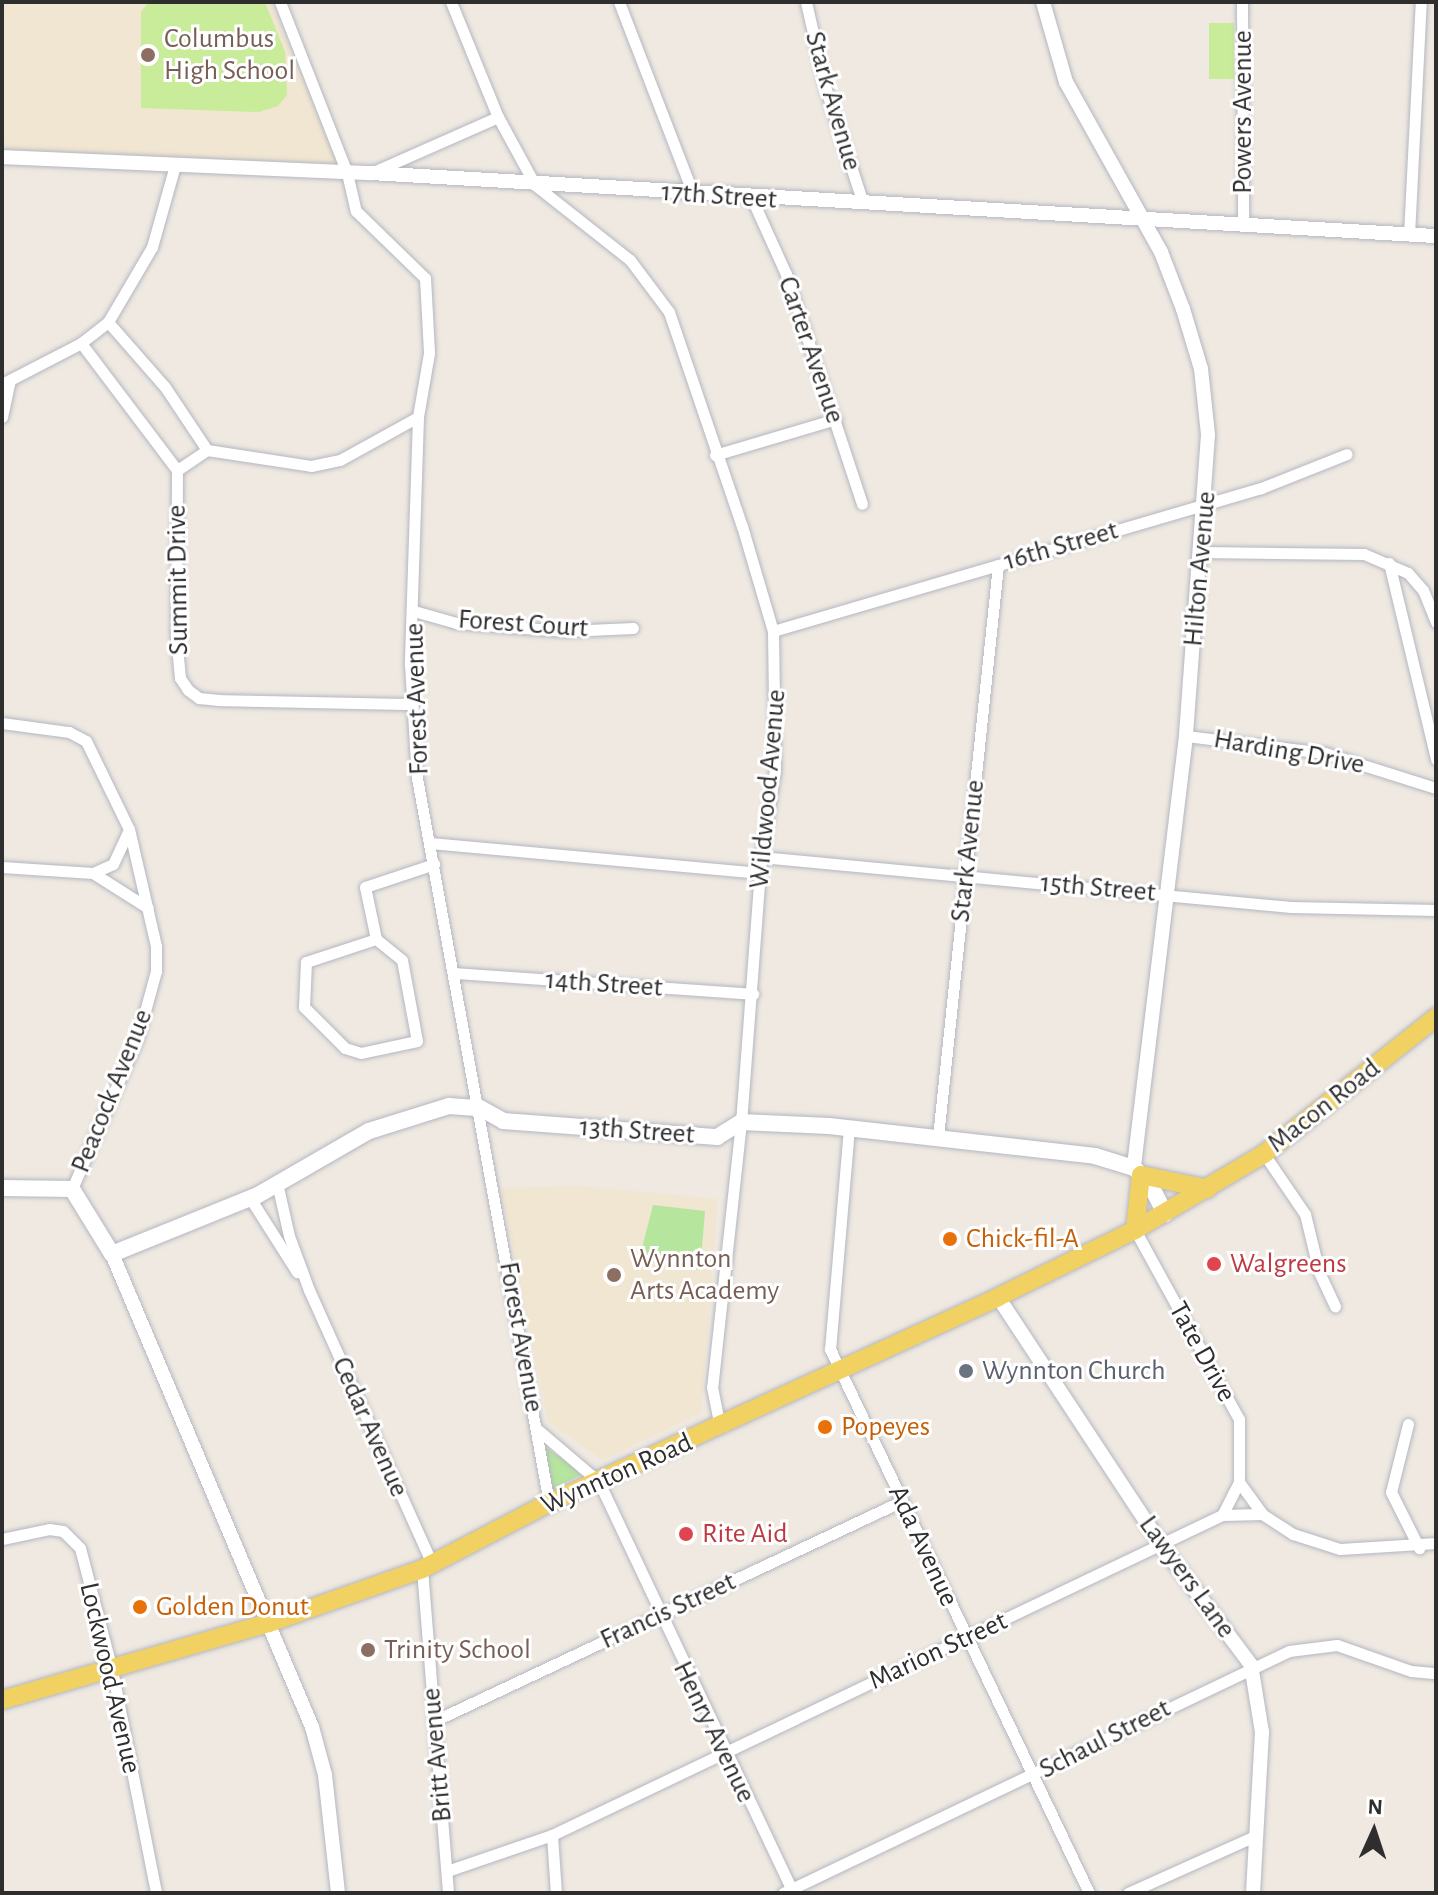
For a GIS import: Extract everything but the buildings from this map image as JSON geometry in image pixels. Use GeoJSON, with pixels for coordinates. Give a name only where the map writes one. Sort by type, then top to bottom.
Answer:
{"type":"FeatureCollection","features":[{"type":"Feature","properties":{"kind":"main road","name":"Macon Road"},"geometry":{"type":"LineString","coordinates":[[1208,1189],[1264,1154],[1436,1017]]}},
{"type":"Feature","properties":{"kind":"main road","name":"13th Street"},"geometry":{"type":"LineString","coordinates":[[112,1254],[250,1198],[324,1154],[411,1114],[449,1106],[480,1108],[503,1121],[717,1137],[741,1122],[849,1128],[1095,1156],[1138,1172]]}},
{"type":"Feature","properties":{"kind":"main road"},"geometry":{"type":"LineString","coordinates":[[1138,1172],[1208,1189]]}},
{"type":"Feature","properties":{"kind":"main road"},"geometry":{"type":"LineString","coordinates":[[1138,1172],[1165,1214]]}},
{"type":"Feature","properties":{"kind":"main road"},"geometry":{"type":"LineString","coordinates":[[1135,1230],[1138,1172]]}},
{"type":"Feature","properties":{"kind":"main road"},"geometry":{"type":"LineString","coordinates":[[2,1188],[72,1189]]}},
{"type":"Feature","properties":{"kind":"main road","name":"Peacock Avenue"},"geometry":{"type":"LineString","coordinates":[[72,1189],[112,1254]]}},
{"type":"Feature","properties":{"kind":"main road","name":"Wynnton Road"},"geometry":{"type":"LineString","coordinates":[[2,1700],[269,1623],[427,1566],[549,1503],[998,1297],[1135,1230],[1208,1189]]}},
{"type":"Feature","properties":{"kind":"street","name":"Forest Avenue"},"geometry":{"type":"LineString","coordinates":[[280,2],[347,173],[356,211],[425,278],[429,353],[418,417],[411,704],[430,843],[549,1503]]}},
{"type":"Feature","properties":{"kind":"street","name":"Wildwood Avenue"},"geometry":{"type":"LineString","coordinates":[[451,2],[498,117],[535,185],[630,260],[654,288],[686,356],[773,631],[775,770],[761,857],[753,994],[712,1387],[720,1427]]}},
{"type":"Feature","properties":{"kind":"street"},"geometry":{"type":"LineString","coordinates":[[619,2],[693,194]]}},
{"type":"Feature","properties":{"kind":"street","name":"Stark Avenue"},"geometry":{"type":"LineString","coordinates":[[806,2],[826,90],[862,200]]}},
{"type":"Feature","properties":{"kind":"street","name":"Hilton Avenue"},"geometry":{"type":"LineString","coordinates":[[1043,2],[1066,82],[1143,220],[1178,295],[1201,369],[1208,435],[1206,505],[1186,736],[1138,1172]]}},
{"type":"Feature","properties":{"kind":"street","name":"Powers Avenue"},"geometry":{"type":"LineString","coordinates":[[1242,2],[1243,222]]}},
{"type":"Feature","properties":{"kind":"street"},"geometry":{"type":"LineString","coordinates":[[1409,235],[1421,2]]}},
{"type":"Feature","properties":{"kind":"street"},"geometry":{"type":"LineString","coordinates":[[371,173],[498,117]]}},
{"type":"Feature","properties":{"kind":"street","name":"17th Street"},"geometry":{"type":"LineString","coordinates":[[2,157],[371,173],[752,199],[862,200],[1436,236]]}},
{"type":"Feature","properties":{"kind":"street"},"geometry":{"type":"LineString","coordinates":[[2,417],[6,384],[81,343],[108,322],[152,247],[175,165]]}},
{"type":"Feature","properties":{"kind":"street","name":"Carter Avenue"},"geometry":{"type":"LineString","coordinates":[[752,199],[786,274],[862,504]]}},
{"type":"Feature","properties":{"kind":"street"},"geometry":{"type":"LineString","coordinates":[[108,322],[165,387],[207,450],[311,466],[340,460],[418,417]]}},
{"type":"Feature","properties":{"kind":"street"},"geometry":{"type":"LineString","coordinates":[[81,343],[177,470]]}},
{"type":"Feature","properties":{"kind":"street"},"geometry":{"type":"LineString","coordinates":[[715,455],[836,419]]}},
{"type":"Feature","properties":{"kind":"street","name":"Summit Drive"},"geometry":{"type":"LineString","coordinates":[[207,450],[177,470],[176,635],[180,678],[188,690],[199,698],[219,700],[411,704]]}},
{"type":"Feature","properties":{"kind":"street","name":"16th Street"},"geometry":{"type":"LineString","coordinates":[[773,631],[1206,505],[1326,466],[1347,454]]}},
{"type":"Feature","properties":{"kind":"street"},"geometry":{"type":"LineString","coordinates":[[1201,552],[1364,554],[1408,573],[1423,590],[1436,622]]}},
{"type":"Feature","properties":{"kind":"street"},"geometry":{"type":"LineString","coordinates":[[1389,563],[1436,759]]}},
{"type":"Feature","properties":{"kind":"street","name":"Stark Avenue"},"geometry":{"type":"LineString","coordinates":[[938,1137],[998,565]]}},
{"type":"Feature","properties":{"kind":"street","name":"Forest Court"},"geometry":{"type":"LineString","coordinates":[[414,611],[456,623],[566,631],[633,628]]}},
{"type":"Feature","properties":{"kind":"street","name":"Peacock Avenue"},"geometry":{"type":"LineString","coordinates":[[2,723],[69,732],[86,741],[129,829],[156,946],[148,1007],[72,1189]]}},
{"type":"Feature","properties":{"kind":"street","name":"Harding Drive"},"geometry":{"type":"LineString","coordinates":[[1186,736],[1325,753],[1436,788]]}},
{"type":"Feature","properties":{"kind":"street"},"geometry":{"type":"LineString","coordinates":[[2,867],[93,873],[113,864],[129,829]]}},
{"type":"Feature","properties":{"kind":"street"},"geometry":{"type":"LineString","coordinates":[[430,843],[761,873]]}},
{"type":"Feature","properties":{"kind":"street","name":"15th Street"},"geometry":{"type":"LineString","coordinates":[[761,857],[1291,907],[1436,910]]}},
{"type":"Feature","properties":{"kind":"street"},"geometry":{"type":"LineString","coordinates":[[376,939],[306,962],[304,1007],[345,1048],[361,1053],[417,1041],[402,960],[376,939],[365,887],[434,864]]}},
{"type":"Feature","properties":{"kind":"street"},"geometry":{"type":"LineString","coordinates":[[93,873],[148,908]]}},
{"type":"Feature","properties":{"kind":"street","name":"14th Street"},"geometry":{"type":"LineString","coordinates":[[455,973],[753,994]]}},
{"type":"Feature","properties":{"kind":"street"},"geometry":{"type":"LineString","coordinates":[[841,1371],[829,1333],[849,1128]]}},
{"type":"Feature","properties":{"kind":"street"},"geometry":{"type":"LineString","coordinates":[[1264,1154],[1305,1214],[1335,1306]]}},
{"type":"Feature","properties":{"kind":"street"},"geometry":{"type":"LineString","coordinates":[[277,1183],[289,1236],[309,1290]]}},
{"type":"Feature","properties":{"kind":"street"},"geometry":{"type":"LineString","coordinates":[[250,1198],[309,1290]]}},
{"type":"Feature","properties":{"kind":"street","name":"Tate Drive"},"geometry":{"type":"LineString","coordinates":[[1135,1230],[1239,1419],[1239,1482],[1222,1515]]}},
{"type":"Feature","properties":{"kind":"street","name":"Peacock Avenue"},"geometry":{"type":"LineString","coordinates":[[112,1254],[320,1751],[338,1893]]}},
{"type":"Feature","properties":{"kind":"street","name":"Cedar Avenue"},"geometry":{"type":"LineString","coordinates":[[309,1290],[427,1566]]}},
{"type":"Feature","properties":{"kind":"street","name":"Lawyers Lane"},"geometry":{"type":"LineString","coordinates":[[998,1297],[1162,1546],[1251,1665],[1262,1732],[1253,1893]]}},
{"type":"Feature","properties":{"kind":"street","name":"Ada Avenue"},"geometry":{"type":"LineString","coordinates":[[841,1371],[1030,1777],[1089,1893]]}},
{"type":"Feature","properties":{"kind":"street"},"geometry":{"type":"LineString","coordinates":[[1408,1424],[1391,1492],[1419,1548]]}},
{"type":"Feature","properties":{"kind":"street","name":"Forest Avenue"},"geometry":{"type":"LineString","coordinates":[[537,1429],[599,1482]]}},
{"type":"Feature","properties":{"kind":"street","name":"Henry Avenue"},"geometry":{"type":"LineString","coordinates":[[599,1482],[658,1616],[789,1892]]}},
{"type":"Feature","properties":{"kind":"street"},"geometry":{"type":"LineString","coordinates":[[1239,1482],[1262,1514],[1293,1534],[1340,1549],[1419,1548],[1436,1543]]}},
{"type":"Feature","properties":{"kind":"street","name":"Francis Street"},"geometry":{"type":"LineString","coordinates":[[434,1721],[902,1501]]}},
{"type":"Feature","properties":{"kind":"street","name":"Marion Street"},"geometry":{"type":"LineString","coordinates":[[447,1871],[552,1835],[1222,1515],[1262,1514]]}},
{"type":"Feature","properties":{"kind":"street","name":"Lockwood Avenue"},"geometry":{"type":"LineString","coordinates":[[2,1539],[49,1529],[73,1537],[112,1670],[156,1893]]}},
{"type":"Feature","properties":{"kind":"street","name":"Britt Avenue"},"geometry":{"type":"LineString","coordinates":[[427,1566],[434,1721],[448,1893]]}},
{"type":"Feature","properties":{"kind":"street","name":"Schaul Street"},"geometry":{"type":"LineString","coordinates":[[789,1892],[1030,1777],[1251,1665],[1289,1651],[1337,1645],[1411,1671],[1436,1673]]}},
{"type":"Feature","properties":{"kind":"street"},"geometry":{"type":"LineString","coordinates":[[552,1835],[556,1893]]}},
{"type":"Feature","properties":{"kind":"street"},"geometry":{"type":"LineString","coordinates":[[1128,1893],[1257,1835]]}},
{"type":"Feature","properties":{"kind":"shaded area","name":"Columbus High School"},"geometry":{"type":"Polygon","coordinates":[[[2,2],[271,2],[340,169],[2,150],[2,2]]]}},
{"type":"Feature","properties":{"kind":"shaded area","name":"Wynnton Arts Academy"},"geometry":{"type":"Polygon","coordinates":[[[580,1186],[718,1199],[701,1413],[603,1460],[548,1422],[501,1188],[580,1186]]]}},
{"type":"Feature","properties":{"kind":"green space"},"geometry":{"type":"Polygon","coordinates":[[[149,2],[265,2],[285,52],[287,95],[278,106],[259,112],[141,108],[141,12],[149,2]]]}},
{"type":"Feature","properties":{"kind":"green space"},"geometry":{"type":"Polygon","coordinates":[[[1209,23],[1234,23],[1234,79],[1209,79],[1209,23]]]}},
{"type":"Feature","properties":{"kind":"green space"},"geometry":{"type":"Polygon","coordinates":[[[653,1205],[705,1211],[700,1270],[639,1260],[653,1205]]]}},
{"type":"Feature","properties":{"kind":"green space"},"geometry":{"type":"Polygon","coordinates":[[[545,1447],[570,1464],[581,1475],[550,1490],[545,1447]]]}},
{"type":"Feature","properties":{"kind":"place","name":"Columbus High School"},"geometry":{"type":"Point","coordinates":[148,55]}},
{"type":"Feature","properties":{"kind":"place","name":"Chick-fil-A"},"geometry":{"type":"Point","coordinates":[950,1239]}},
{"type":"Feature","properties":{"kind":"place","name":"Walgreens"},"geometry":{"type":"Point","coordinates":[1214,1264]}},
{"type":"Feature","properties":{"kind":"place","name":"Wynnton Arts Academy"},"geometry":{"type":"Point","coordinates":[614,1275]}},
{"type":"Feature","properties":{"kind":"place","name":"Wynnton Church"},"geometry":{"type":"Point","coordinates":[966,1371]}},
{"type":"Feature","properties":{"kind":"place","name":"Popeyes"},"geometry":{"type":"Point","coordinates":[825,1427]}},
{"type":"Feature","properties":{"kind":"place","name":"Rite Aid"},"geometry":{"type":"Point","coordinates":[686,1534]}},
{"type":"Feature","properties":{"kind":"place","name":"Golden Donut"},"geometry":{"type":"Point","coordinates":[140,1607]}},
{"type":"Feature","properties":{"kind":"place","name":"Trinity School"},"geometry":{"type":"Point","coordinates":[368,1650]}}]}
